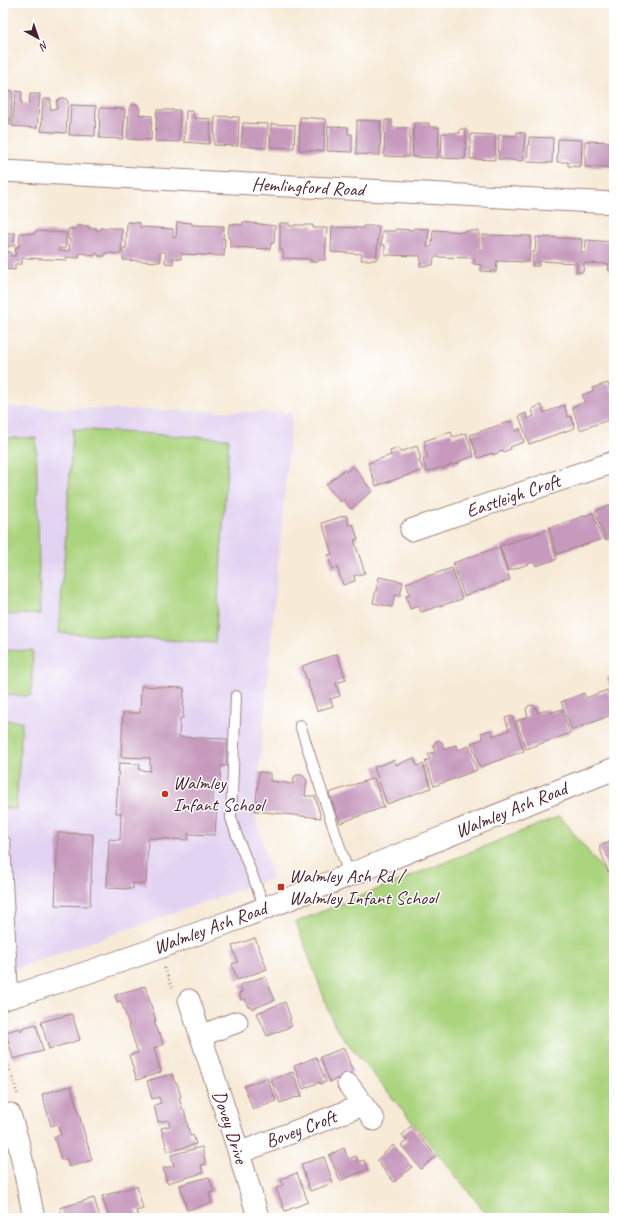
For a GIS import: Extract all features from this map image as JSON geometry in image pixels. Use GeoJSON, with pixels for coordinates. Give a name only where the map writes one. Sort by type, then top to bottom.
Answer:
{"type":"FeatureCollection","features":[{"type":"Feature","properties":{"kind":"street","name":"Hemlingford Road"},"geometry":{"type":"LineString","coordinates":[[3,171],[614,203]]}},
{"type":"Feature","properties":{"kind":"street","name":"Eastleigh Croft"},"geometry":{"type":"LineString","coordinates":[[411,530],[614,462]]}},
{"type":"Feature","properties":{"kind":"street","name":"Walmley Ash Road"},"geometry":{"type":"LineString","coordinates":[[8,998],[175,942],[265,908],[614,769]]}},
{"type":"Feature","properties":{"kind":"street","name":"Dovey Drive"},"geometry":{"type":"LineString","coordinates":[[189,1000],[239,1153],[252,1216]]}},
{"type":"Feature","properties":{"kind":"street"},"geometry":{"type":"LineString","coordinates":[[200,1036],[237,1022]]}},
{"type":"Feature","properties":{"kind":"street","name":"Bovey Croft"},"geometry":{"type":"LineString","coordinates":[[239,1153],[369,1113],[348,1084]]}},
{"type":"Feature","properties":{"kind":"street"},"geometry":{"type":"LineString","coordinates":[[10,1114],[11,1147],[34,1218]]}},
{"type":"Feature","properties":{"kind":"lane"},"geometry":{"type":"LineString","coordinates":[[236,696],[231,818],[236,836],[265,908]]}},
{"type":"Feature","properties":{"kind":"lane"},"geometry":{"type":"LineString","coordinates":[[300,725],[349,875]]}},
{"type":"Feature","properties":{"kind":"lane"},"geometry":{"type":"LineString","coordinates":[[5,842],[8,998]]}},
{"type":"Feature","properties":{"kind":"path"},"geometry":{"type":"LineString","coordinates":[[3,1047],[21,1108],[10,1114]]}},
{"type":"Feature","properties":{"kind":"shaded area"},"geometry":{"type":"Polygon","coordinates":[[[3,407],[292,413],[255,815],[272,878],[3,972],[3,407]]]}},
{"type":"Feature","properties":{"kind":"green space"},"geometry":{"type":"Polygon","coordinates":[[[73,429],[229,439],[215,643],[59,633],[73,429]]]}},
{"type":"Feature","properties":{"kind":"green space"},"geometry":{"type":"Polygon","coordinates":[[[3,438],[36,438],[40,614],[3,615],[3,438]]]}},
{"type":"Feature","properties":{"kind":"green space"},"geometry":{"type":"Polygon","coordinates":[[[3,650],[33,651],[31,696],[3,695],[3,650]]]}},
{"type":"Feature","properties":{"kind":"green space"},"geometry":{"type":"Polygon","coordinates":[[[3,720],[22,721],[16,809],[3,808],[3,720]]]}},
{"type":"Feature","properties":{"kind":"green space"},"geometry":{"type":"Polygon","coordinates":[[[560,816],[614,884],[614,1218],[490,1218],[335,1027],[296,922],[560,816]]]}},
{"type":"Feature","properties":{"kind":"building"},"geometry":{"type":"Polygon","coordinates":[[[6,90],[13,91],[10,125],[3,124],[3,94],[5,94],[6,90]]]}},
{"type":"Feature","properties":{"kind":"building"},"geometry":{"type":"Polygon","coordinates":[[[16,91],[22,92],[21,103],[29,104],[30,94],[40,94],[37,128],[12,126],[16,91]]]}},
{"type":"Feature","properties":{"kind":"building"},"geometry":{"type":"Polygon","coordinates":[[[60,98],[65,98],[68,101],[66,133],[41,131],[43,99],[51,99],[50,109],[57,109],[57,101],[60,98]]]}},
{"type":"Feature","properties":{"kind":"building"},"geometry":{"type":"Polygon","coordinates":[[[133,104],[138,105],[140,110],[139,115],[152,116],[151,140],[127,139],[129,109],[133,104]]]}},
{"type":"Feature","properties":{"kind":"building"},"geometry":{"type":"Polygon","coordinates":[[[71,105],[96,106],[95,136],[69,135],[71,105]]]}},
{"type":"Feature","properties":{"kind":"building"},"geometry":{"type":"Polygon","coordinates":[[[100,108],[125,109],[123,139],[99,138],[100,108]]]}},
{"type":"Feature","properties":{"kind":"building"},"geometry":{"type":"Polygon","coordinates":[[[157,110],[180,110],[179,142],[155,141],[157,110]]]}},
{"type":"Feature","properties":{"kind":"building"},"geometry":{"type":"Polygon","coordinates":[[[186,111],[193,111],[193,118],[211,119],[209,144],[184,142],[186,111]]]}},
{"type":"Feature","properties":{"kind":"building"},"geometry":{"type":"Polygon","coordinates":[[[215,116],[239,117],[238,146],[214,145],[215,116]]]}},
{"type":"Feature","properties":{"kind":"building"},"geometry":{"type":"Polygon","coordinates":[[[300,117],[325,119],[324,151],[299,150],[300,117]]]}},
{"type":"Feature","properties":{"kind":"building"},"geometry":{"type":"Polygon","coordinates":[[[357,120],[381,121],[380,155],[356,154],[357,120]]]}},
{"type":"Feature","properties":{"kind":"building"},"geometry":{"type":"Polygon","coordinates":[[[385,120],[392,120],[392,128],[410,128],[409,157],[384,156],[385,120]]]}},
{"type":"Feature","properties":{"kind":"building"},"geometry":{"type":"Polygon","coordinates":[[[243,123],[268,124],[266,148],[241,146],[243,123]]]}},
{"type":"Feature","properties":{"kind":"building"},"geometry":{"type":"Polygon","coordinates":[[[414,123],[429,123],[429,127],[439,127],[438,158],[412,157],[414,123]]]}},
{"type":"Feature","properties":{"kind":"building"},"geometry":{"type":"Polygon","coordinates":[[[271,124],[295,125],[294,148],[270,147],[271,124]]]}},
{"type":"Feature","properties":{"kind":"building"},"geometry":{"type":"Polygon","coordinates":[[[328,126],[348,127],[348,134],[352,134],[352,152],[327,151],[328,126]]]}},
{"type":"Feature","properties":{"kind":"building"},"geometry":{"type":"Polygon","coordinates":[[[460,129],[466,129],[465,159],[441,158],[442,133],[460,133],[460,129]]]}},
{"type":"Feature","properties":{"kind":"building"},"geometry":{"type":"Polygon","coordinates":[[[517,132],[525,133],[523,161],[498,159],[499,135],[517,136],[517,132]]]}},
{"type":"Feature","properties":{"kind":"building"},"geometry":{"type":"Polygon","coordinates":[[[471,134],[495,135],[495,160],[470,159],[471,134]]]}},
{"type":"Feature","properties":{"kind":"building"},"geometry":{"type":"Polygon","coordinates":[[[529,137],[553,138],[552,163],[527,162],[529,137]]]}},
{"type":"Feature","properties":{"kind":"building"},"geometry":{"type":"Polygon","coordinates":[[[558,139],[582,140],[581,167],[568,166],[568,162],[557,162],[558,139]]]}},
{"type":"Feature","properties":{"kind":"building"},"geometry":{"type":"Polygon","coordinates":[[[585,141],[612,142],[614,150],[614,167],[585,167],[585,141]]]}},
{"type":"Feature","properties":{"kind":"building"},"geometry":{"type":"Polygon","coordinates":[[[127,222],[140,223],[140,227],[173,229],[173,238],[176,237],[177,222],[192,223],[192,225],[224,226],[224,256],[181,254],[181,259],[173,258],[173,264],[165,263],[166,252],[160,252],[160,262],[123,260],[123,248],[126,248],[127,222]]]}},
{"type":"Feature","properties":{"kind":"building"},"geometry":{"type":"Polygon","coordinates":[[[243,222],[275,226],[274,243],[271,243],[270,249],[230,247],[230,238],[228,238],[229,224],[243,225],[243,222]]]}},
{"type":"Feature","properties":{"kind":"building"},"geometry":{"type":"Polygon","coordinates":[[[280,223],[289,223],[289,226],[313,225],[313,228],[327,228],[325,260],[311,262],[311,259],[283,258],[283,250],[280,250],[280,223]]]}},
{"type":"Feature","properties":{"kind":"building"},"geometry":{"type":"Polygon","coordinates":[[[76,226],[89,226],[89,229],[97,228],[96,230],[100,230],[100,228],[122,228],[121,254],[105,253],[105,256],[98,256],[97,253],[95,253],[95,256],[79,253],[79,258],[67,257],[67,260],[22,258],[22,264],[15,264],[15,270],[5,269],[6,262],[3,261],[3,233],[15,233],[14,246],[8,246],[7,252],[11,252],[11,256],[15,256],[16,247],[19,247],[20,233],[35,234],[35,231],[66,233],[66,248],[59,248],[59,251],[69,251],[70,239],[68,239],[68,229],[76,229],[76,226]]]}},
{"type":"Feature","properties":{"kind":"building"},"geometry":{"type":"Polygon","coordinates":[[[363,226],[379,226],[376,260],[361,260],[362,254],[331,252],[332,227],[363,228],[363,226]]]}},
{"type":"Feature","properties":{"kind":"building"},"geometry":{"type":"Polygon","coordinates":[[[414,228],[429,229],[427,247],[432,247],[433,230],[465,232],[479,231],[479,250],[482,250],[482,235],[531,236],[529,262],[497,261],[496,272],[481,271],[481,265],[474,264],[474,258],[434,257],[433,265],[420,266],[421,256],[385,255],[385,245],[381,245],[382,231],[395,231],[396,229],[413,230],[414,228]]]}},
{"type":"Feature","properties":{"kind":"building"},"geometry":{"type":"Polygon","coordinates":[[[536,237],[582,239],[581,253],[585,253],[586,240],[614,242],[614,270],[608,270],[609,264],[584,263],[583,272],[576,272],[577,263],[539,261],[539,266],[532,266],[536,237]]]}},
{"type":"Feature","properties":{"kind":"building"},"geometry":{"type":"Polygon","coordinates":[[[608,383],[611,393],[614,392],[614,418],[580,430],[572,407],[585,402],[582,395],[593,391],[592,388],[608,383]]]}},
{"type":"Feature","properties":{"kind":"building"},"geometry":{"type":"Polygon","coordinates":[[[541,405],[544,413],[564,405],[568,417],[571,416],[575,428],[529,444],[519,416],[526,413],[527,419],[534,416],[532,409],[541,405]]]}},
{"type":"Feature","properties":{"kind":"building"},"geometry":{"type":"Polygon","coordinates":[[[511,421],[515,431],[520,429],[524,442],[510,447],[511,449],[503,452],[503,450],[493,455],[493,453],[478,458],[470,435],[511,421]]]}},
{"type":"Feature","properties":{"kind":"building"},"geometry":{"type":"Polygon","coordinates":[[[451,432],[453,437],[466,433],[474,456],[459,461],[459,463],[453,465],[450,464],[450,466],[442,469],[442,467],[427,472],[423,460],[428,458],[424,447],[426,446],[424,441],[451,432]]]}},
{"type":"Feature","properties":{"kind":"building"},"geometry":{"type":"Polygon","coordinates":[[[417,446],[421,459],[419,459],[423,470],[376,486],[368,463],[391,455],[390,451],[398,448],[400,452],[417,446]]]}},
{"type":"Feature","properties":{"kind":"building"},"geometry":{"type":"Polygon","coordinates":[[[353,466],[372,491],[351,509],[343,500],[341,502],[326,485],[344,470],[346,472],[353,466]]]}},
{"type":"Feature","properties":{"kind":"building"},"geometry":{"type":"Polygon","coordinates":[[[614,504],[614,537],[605,540],[595,511],[614,504]]]}},
{"type":"Feature","properties":{"kind":"building"},"geometry":{"type":"Polygon","coordinates":[[[593,513],[602,539],[557,554],[549,528],[593,513]]]}},
{"type":"Feature","properties":{"kind":"building"},"geometry":{"type":"Polygon","coordinates":[[[346,515],[349,525],[353,524],[358,539],[354,540],[365,573],[354,576],[355,581],[343,585],[337,567],[332,569],[328,555],[332,554],[322,523],[346,515]]]}},
{"type":"Feature","properties":{"kind":"building"},"geometry":{"type":"Polygon","coordinates":[[[547,530],[557,559],[536,566],[534,562],[508,571],[500,546],[547,530]]]}},
{"type":"Feature","properties":{"kind":"building"},"geometry":{"type":"Polygon","coordinates":[[[499,547],[510,580],[464,596],[453,563],[499,547]]]}},
{"type":"Feature","properties":{"kind":"building"},"geometry":{"type":"Polygon","coordinates":[[[452,568],[462,599],[421,612],[419,606],[410,609],[406,595],[410,594],[406,583],[452,568]]]}},
{"type":"Feature","properties":{"kind":"building"},"geometry":{"type":"Polygon","coordinates":[[[379,577],[403,582],[400,596],[395,595],[392,607],[373,603],[379,577]]]}},
{"type":"Feature","properties":{"kind":"building"},"geometry":{"type":"Polygon","coordinates":[[[337,654],[346,680],[336,683],[340,696],[330,699],[333,706],[317,711],[302,666],[337,654]]]}},
{"type":"Feature","properties":{"kind":"building"},"geometry":{"type":"Polygon","coordinates":[[[614,676],[614,698],[607,678],[614,676]]]}},
{"type":"Feature","properties":{"kind":"building","name":"Walmley Infant School"},"geometry":{"type":"Polygon","coordinates":[[[141,686],[184,688],[183,718],[180,718],[179,737],[227,739],[226,766],[221,766],[220,784],[213,783],[213,804],[217,804],[215,835],[188,834],[188,840],[148,838],[146,884],[133,883],[133,889],[107,888],[109,839],[120,840],[121,813],[116,813],[119,763],[140,764],[139,770],[150,771],[150,758],[121,757],[123,713],[140,713],[141,686]]]}},
{"type":"Feature","properties":{"kind":"building"},"geometry":{"type":"Polygon","coordinates":[[[607,690],[614,709],[614,714],[572,730],[561,702],[584,693],[586,698],[607,690]]]}},
{"type":"Feature","properties":{"kind":"building"},"geometry":{"type":"Polygon","coordinates":[[[528,706],[535,706],[538,713],[549,709],[550,713],[562,709],[570,733],[526,749],[516,721],[528,717],[526,710],[528,706]]]}},
{"type":"Feature","properties":{"kind":"building"},"geometry":{"type":"Polygon","coordinates":[[[512,716],[524,751],[480,767],[471,743],[483,739],[481,733],[491,730],[493,736],[509,730],[505,718],[512,716]]]}},
{"type":"Feature","properties":{"kind":"building"},"geometry":{"type":"Polygon","coordinates":[[[438,740],[442,742],[444,750],[456,745],[458,750],[469,746],[477,770],[434,786],[425,761],[430,759],[428,754],[435,752],[433,746],[438,740]]]}},
{"type":"Feature","properties":{"kind":"building"},"geometry":{"type":"Polygon","coordinates":[[[414,758],[417,766],[423,764],[431,788],[387,804],[374,767],[395,760],[396,765],[414,758]]]}},
{"type":"Feature","properties":{"kind":"building"},"geometry":{"type":"Polygon","coordinates":[[[259,772],[270,773],[270,781],[293,784],[294,777],[297,775],[302,775],[307,780],[305,796],[315,796],[321,818],[255,811],[259,772]]]}},
{"type":"Feature","properties":{"kind":"building"},"geometry":{"type":"Polygon","coordinates":[[[374,778],[384,807],[340,823],[329,793],[374,778]]]}},
{"type":"Feature","properties":{"kind":"building"},"geometry":{"type":"Polygon","coordinates":[[[58,833],[93,834],[90,906],[55,905],[58,833]]]}},
{"type":"Feature","properties":{"kind":"building"},"geometry":{"type":"Polygon","coordinates":[[[614,837],[614,870],[608,872],[599,846],[611,842],[610,838],[614,837]]]}},
{"type":"Feature","properties":{"kind":"building"},"geometry":{"type":"Polygon","coordinates":[[[255,938],[267,969],[237,980],[232,964],[238,962],[232,946],[255,938]]]}},
{"type":"Feature","properties":{"kind":"building"},"geometry":{"type":"Polygon","coordinates":[[[265,976],[275,1000],[252,1009],[251,1006],[248,1007],[245,999],[241,1000],[239,993],[242,992],[240,985],[265,976]]]}},
{"type":"Feature","properties":{"kind":"building"},"geometry":{"type":"Polygon","coordinates":[[[145,986],[156,1021],[154,1021],[158,1034],[160,1033],[163,1045],[154,1048],[161,1072],[137,1080],[129,1055],[138,1053],[121,1001],[117,1002],[115,995],[145,986]]]}},
{"type":"Feature","properties":{"kind":"building"},"geometry":{"type":"Polygon","coordinates":[[[285,1002],[292,1026],[267,1036],[257,1013],[285,1002]]]}},
{"type":"Feature","properties":{"kind":"building"},"geometry":{"type":"Polygon","coordinates":[[[72,1014],[80,1040],[49,1049],[41,1022],[72,1014]]]}},
{"type":"Feature","properties":{"kind":"building"},"geometry":{"type":"Polygon","coordinates":[[[36,1024],[43,1051],[13,1059],[6,1032],[20,1028],[21,1031],[23,1030],[22,1028],[36,1024]]]}},
{"type":"Feature","properties":{"kind":"building"},"geometry":{"type":"Polygon","coordinates":[[[344,1048],[353,1072],[330,1082],[320,1057],[344,1048]]]}},
{"type":"Feature","properties":{"kind":"building"},"geometry":{"type":"Polygon","coordinates":[[[316,1057],[326,1082],[320,1084],[320,1082],[303,1089],[294,1066],[316,1057]]]}},
{"type":"Feature","properties":{"kind":"building"},"geometry":{"type":"Polygon","coordinates":[[[293,1072],[302,1096],[280,1103],[271,1080],[293,1072]]]}},
{"type":"Feature","properties":{"kind":"building"},"geometry":{"type":"Polygon","coordinates":[[[172,1074],[175,1083],[177,1083],[181,1097],[179,1098],[183,1110],[184,1109],[190,1136],[193,1135],[196,1144],[168,1152],[161,1128],[170,1126],[168,1120],[158,1122],[154,1105],[161,1103],[159,1097],[152,1099],[147,1081],[172,1074]]]}},
{"type":"Feature","properties":{"kind":"building"},"geometry":{"type":"Polygon","coordinates":[[[267,1078],[276,1101],[253,1110],[244,1086],[267,1078]]]}},
{"type":"Feature","properties":{"kind":"building"},"geometry":{"type":"Polygon","coordinates":[[[71,1086],[92,1160],[69,1167],[67,1159],[61,1160],[54,1137],[61,1135],[57,1124],[51,1126],[42,1094],[71,1086]]]}},
{"type":"Feature","properties":{"kind":"building"},"geometry":{"type":"Polygon","coordinates":[[[411,1126],[436,1156],[421,1169],[401,1145],[407,1141],[402,1135],[411,1126]]]}},
{"type":"Feature","properties":{"kind":"building"},"geometry":{"type":"Polygon","coordinates":[[[393,1145],[412,1167],[394,1182],[377,1160],[393,1145]]]}},
{"type":"Feature","properties":{"kind":"building"},"geometry":{"type":"Polygon","coordinates":[[[202,1147],[206,1164],[201,1165],[203,1173],[167,1183],[163,1168],[174,1166],[171,1155],[202,1147]]]}},
{"type":"Feature","properties":{"kind":"building"},"geometry":{"type":"Polygon","coordinates":[[[344,1148],[348,1159],[356,1156],[358,1162],[364,1160],[368,1169],[340,1181],[329,1155],[344,1148]]]}},
{"type":"Feature","properties":{"kind":"building"},"geometry":{"type":"Polygon","coordinates":[[[324,1157],[333,1183],[310,1191],[301,1164],[324,1157]]]}},
{"type":"Feature","properties":{"kind":"building"},"geometry":{"type":"Polygon","coordinates":[[[297,1173],[308,1202],[285,1211],[276,1188],[283,1185],[281,1179],[297,1173]]]}},
{"type":"Feature","properties":{"kind":"building"},"geometry":{"type":"Polygon","coordinates":[[[209,1177],[214,1192],[209,1193],[212,1203],[187,1210],[180,1185],[209,1177]]]}},
{"type":"Feature","properties":{"kind":"building"},"geometry":{"type":"Polygon","coordinates":[[[137,1186],[143,1209],[136,1211],[138,1215],[128,1218],[109,1218],[102,1196],[137,1186]]]}},
{"type":"Feature","properties":{"kind":"building"},"geometry":{"type":"Polygon","coordinates":[[[94,1198],[100,1218],[63,1218],[60,1208],[94,1198]]]}},
{"type":"Feature","properties":{"kind":"place","name":"Walmley Infant School"},"geometry":{"type":"Point","coordinates":[165,794]}},
{"type":"Feature","properties":{"kind":"place","name":"Walmley Ash Rd / Walmley Infant School"},"geometry":{"type":"Point","coordinates":[281,887]}}]}
